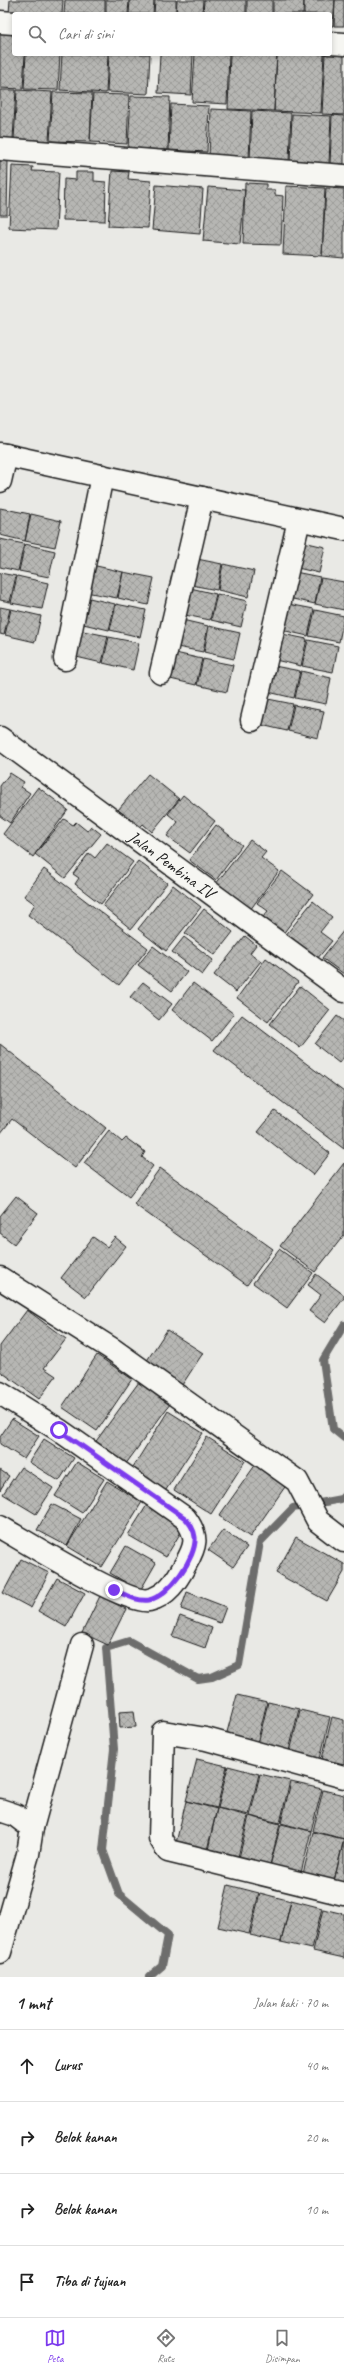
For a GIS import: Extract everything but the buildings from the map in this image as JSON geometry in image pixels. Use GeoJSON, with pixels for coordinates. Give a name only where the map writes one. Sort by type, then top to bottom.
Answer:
{"type":"FeatureCollection","features":[{"type":"Feature","properties":{"kind":"street"},"geometry":{"type":"LineString","coordinates":[[0,22],[12,23]]}},
{"type":"Feature","properties":{"kind":"street"},"geometry":{"type":"LineString","coordinates":[[332,43],[344,44]]}},
{"type":"Feature","properties":{"kind":"street"},"geometry":{"type":"LineString","coordinates":[[0,149],[344,176]]}},
{"type":"Feature","properties":{"kind":"street"},"geometry":{"type":"LineString","coordinates":[[0,481],[3,454],[344,529]]}},
{"type":"Feature","properties":{"kind":"street"},"geometry":{"type":"LineString","coordinates":[[65,659],[102,476]]}},
{"type":"Feature","properties":{"kind":"street"},"geometry":{"type":"LineString","coordinates":[[161,673],[202,498]]}},
{"type":"Feature","properties":{"kind":"street"},"geometry":{"type":"LineString","coordinates":[[252,720],[299,520]]}},
{"type":"Feature","properties":{"kind":"street","name":"Jalan Pembina IV"},"geometry":{"type":"LineString","coordinates":[[0,738],[344,991]]}},
{"type":"Feature","properties":{"kind":"street"},"geometry":{"type":"LineString","coordinates":[[0,1278],[112,1349],[297,1481],[318,1521],[344,1541]]}},
{"type":"Feature","properties":{"kind":"street"},"geometry":{"type":"LineString","coordinates":[[0,1393],[59,1430],[185,1518],[193,1529],[195,1538],[194,1550],[177,1581],[159,1597],[148,1600],[134,1598],[114,1590],[0,1527]]}},
{"type":"Feature","properties":{"kind":"street"},"geometry":{"type":"LineString","coordinates":[[0,1952],[28,1854],[32,1828],[82,1645]]}},
{"type":"Feature","properties":{"kind":"street"},"geometry":{"type":"LineString","coordinates":[[344,1777],[206,1739],[163,1732],[160,1838],[168,1851],[344,1894]]}},
{"type":"Feature","properties":{"kind":"street"},"geometry":{"type":"LineString","coordinates":[[0,1810],[15,1815],[32,1828]]}},
{"type":"Feature","properties":{"kind":"waterway"},"geometry":{"type":"LineString","coordinates":[[344,1325],[323,1360],[333,1429],[344,1438]]}},
{"type":"Feature","properties":{"kind":"waterway"},"geometry":{"type":"LineString","coordinates":[[149,1977],[162,1966],[168,1935],[119,1894],[103,1850],[114,1749],[106,1648],[129,1641],[198,1679],[212,1677],[239,1665],[260,1542],[293,1508],[341,1499],[344,1496]]}},
{"type":"Feature","properties":{"kind":"route"},"geometry":{"type":"LineString","coordinates":[[59,1430],[185,1518],[193,1529],[195,1538],[194,1550],[177,1581],[159,1597],[148,1600],[134,1598],[114,1590]]}}]}
